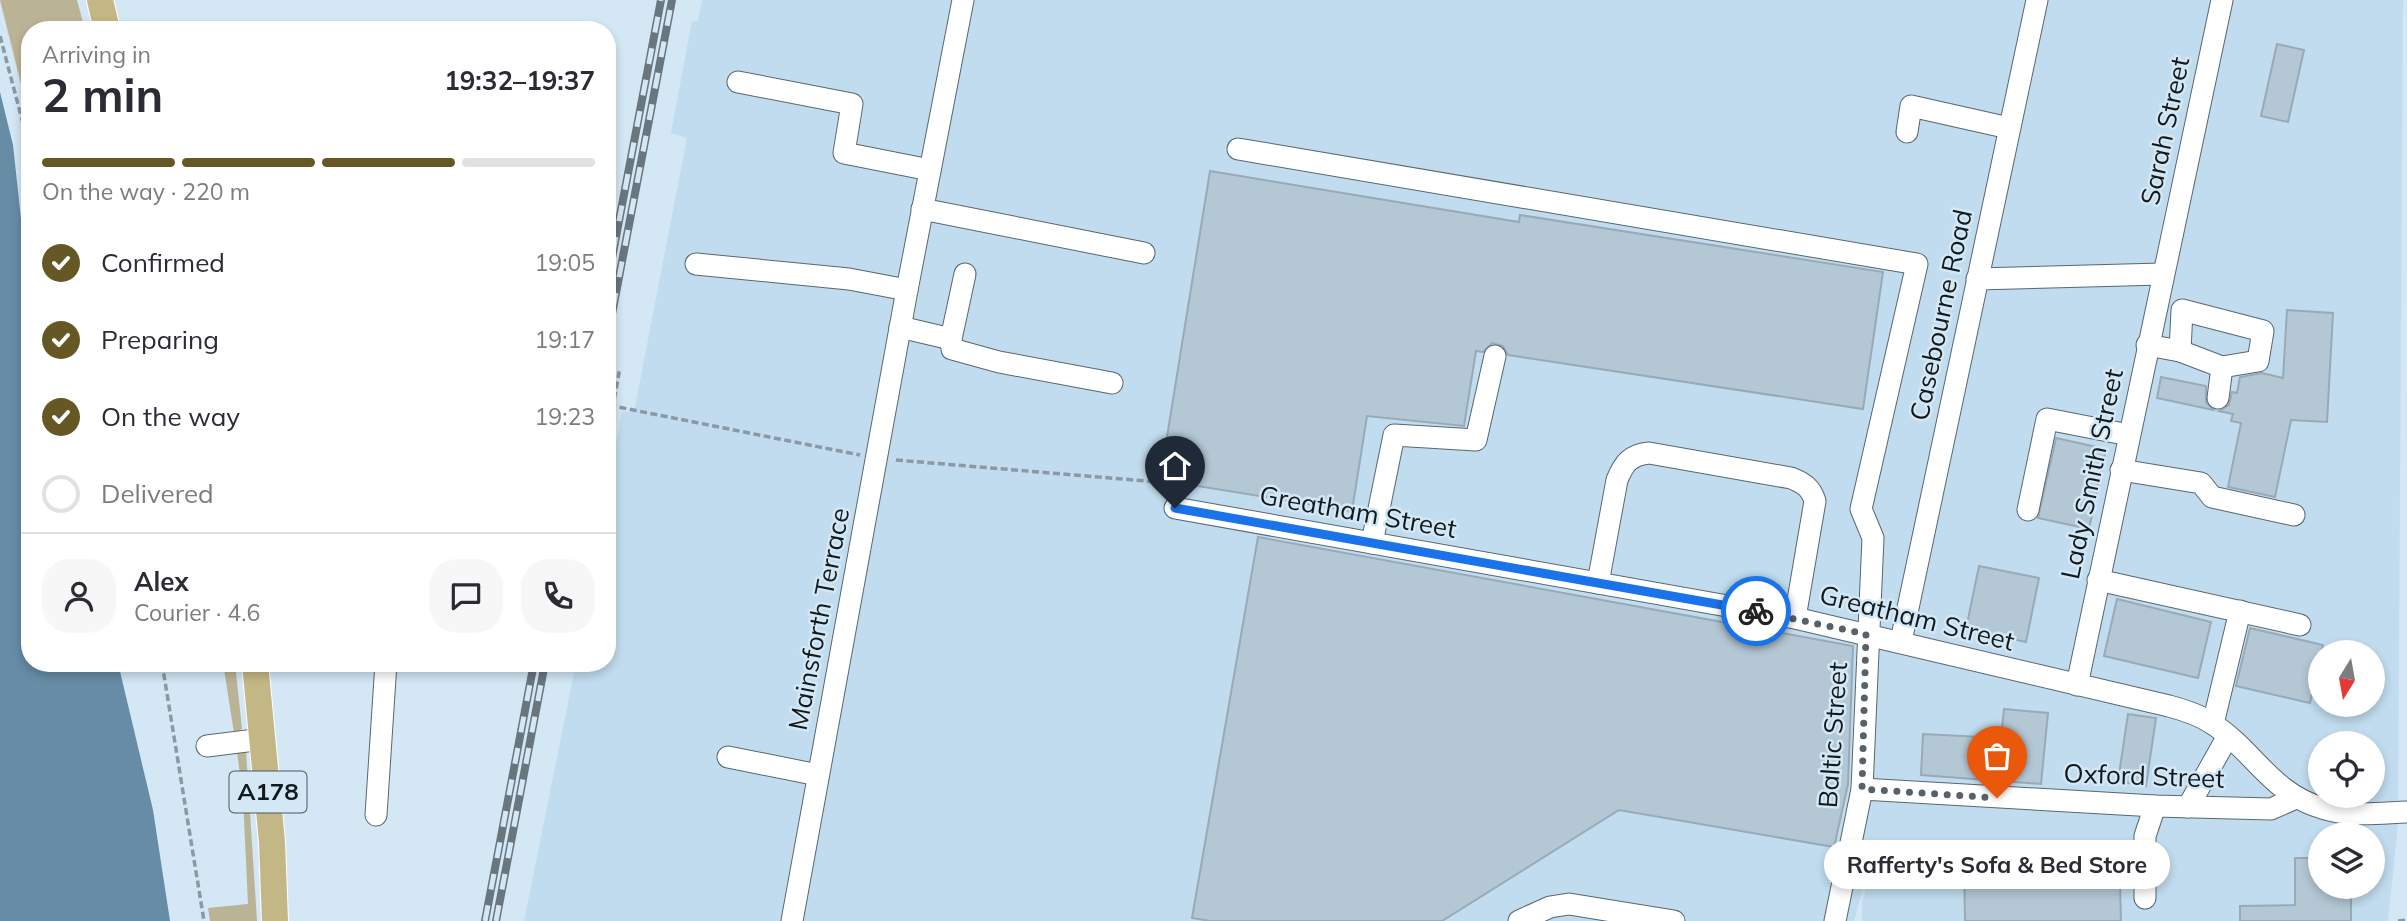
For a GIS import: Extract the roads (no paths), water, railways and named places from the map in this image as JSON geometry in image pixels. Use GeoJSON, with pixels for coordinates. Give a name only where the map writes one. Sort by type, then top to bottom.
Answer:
{"type":"FeatureCollection","features":[{"type":"Feature","properties":{"kind":"main road"},"geometry":{"type":"LineString","coordinates":[[100,0],[105,21]]}},
{"type":"Feature","properties":{"kind":"main road","name":"A178"},"geometry":{"type":"LineString","coordinates":[[256,672],[275,921]]}},
{"type":"Feature","properties":{"kind":"street","name":"Mainsforth Terrace"},"geometry":{"type":"LineString","coordinates":[[792,921],[906,290],[963,0]]}},
{"type":"Feature","properties":{"kind":"street","name":"Casebourne Road"},"geometry":{"type":"LineString","coordinates":[[1901,641],[2037,0]]}},
{"type":"Feature","properties":{"kind":"street","name":"Sarah Street"},"geometry":{"type":"LineString","coordinates":[[2162,274],[2222,0]]}},
{"type":"Feature","properties":{"kind":"street"},"geometry":{"type":"LineString","coordinates":[[738,82],[852,104],[844,153],[930,170]]}},
{"type":"Feature","properties":{"kind":"street"},"geometry":{"type":"LineString","coordinates":[[1907,132],[1911,106],[2009,128]]}},
{"type":"Feature","properties":{"kind":"street","name":"Baltic Street"},"geometry":{"type":"LineString","coordinates":[[1238,149],[1917,264],[1861,509],[1873,538],[1866,634],[1862,789],[1835,921]]}},
{"type":"Feature","properties":{"kind":"street"},"geometry":{"type":"LineString","coordinates":[[922,209],[1144,253]]}},
{"type":"Feature","properties":{"kind":"street"},"geometry":{"type":"LineString","coordinates":[[696,264],[849,279],[906,290]]}},
{"type":"Feature","properties":{"kind":"street"},"geometry":{"type":"LineString","coordinates":[[965,274],[951,339],[952,349],[1112,383]]}},
{"type":"Feature","properties":{"kind":"street"},"geometry":{"type":"LineString","coordinates":[[1977,279],[2162,274]]}},
{"type":"Feature","properties":{"kind":"street","name":"Lady Smith Street"},"geometry":{"type":"LineString","coordinates":[[2077,685],[2162,274]]}},
{"type":"Feature","properties":{"kind":"street"},"geometry":{"type":"LineString","coordinates":[[2147,345],[2180,351],[2222,367],[2258,361],[2263,331],[2182,310],[2180,351]]}},
{"type":"Feature","properties":{"kind":"street"},"geometry":{"type":"LineString","coordinates":[[900,327],[951,339]]}},
{"type":"Feature","properties":{"kind":"street"},"geometry":{"type":"LineString","coordinates":[[1372,542],[1394,435],[1476,440],[1495,356]]}},
{"type":"Feature","properties":{"kind":"street"},"geometry":{"type":"LineString","coordinates":[[2218,398],[2222,367]]}},
{"type":"Feature","properties":{"kind":"street"},"geometry":{"type":"LineString","coordinates":[[2028,510],[2046,419],[2129,435]]}},
{"type":"Feature","properties":{"kind":"street"},"geometry":{"type":"LineString","coordinates":[[1598,583],[1617,480],[1623,466],[1637,454],[1649,453],[1791,478],[1804,483],[1812,492],[1815,501],[1795,618]]}},
{"type":"Feature","properties":{"kind":"street"},"geometry":{"type":"LineString","coordinates":[[2121,470],[2201,483],[2212,497],[2294,515]]}},
{"type":"Feature","properties":{"kind":"street","name":"Greatham Street"},"geometry":{"type":"LineString","coordinates":[[1175,508],[1795,618],[2169,706],[2221,730],[2274,783],[2296,798],[2322,808],[2352,814],[2407,813]]}},
{"type":"Feature","properties":{"kind":"street"},"geometry":{"type":"LineString","coordinates":[[2098,580],[2300,625]]}},
{"type":"Feature","properties":{"kind":"street"},"geometry":{"type":"LineString","coordinates":[[2188,807],[2221,730],[2240,611]]}},
{"type":"Feature","properties":{"kind":"street"},"geometry":{"type":"LineString","coordinates":[[376,815],[385,672]]}},
{"type":"Feature","properties":{"kind":"street"},"geometry":{"type":"LineString","coordinates":[[207,746],[263,739]]}},
{"type":"Feature","properties":{"kind":"street"},"geometry":{"type":"LineString","coordinates":[[728,757],[818,775]]}},
{"type":"Feature","properties":{"kind":"street","name":"Oxford Street"},"geometry":{"type":"LineString","coordinates":[[1862,789],[2155,806],[2271,809],[2296,798]]}},
{"type":"Feature","properties":{"kind":"street"},"geometry":{"type":"LineString","coordinates":[[2145,898],[2145,836],[2155,806]]}},
{"type":"Feature","properties":{"kind":"street"},"geometry":{"type":"LineString","coordinates":[[1519,921],[1550,907],[1569,904],[1674,921]]}},
{"type":"Feature","properties":{"kind":"railway"},"geometry":{"type":"LineString","coordinates":[[616,237],[661,0]]}},
{"type":"Feature","properties":{"kind":"railway"},"geometry":{"type":"LineString","coordinates":[[616,293],[672,0]]}},
{"type":"Feature","properties":{"kind":"railway"},"geometry":{"type":"LineString","coordinates":[[485,921],[532,672]]}},
{"type":"Feature","properties":{"kind":"railway"},"geometry":{"type":"LineString","coordinates":[[496,921],[543,672]]}},
{"type":"Feature","properties":{"kind":"place","name":"Rafferty's Sofa & Bed Store"},"geometry":{"type":"Point","coordinates":[1997,798]}}]}
